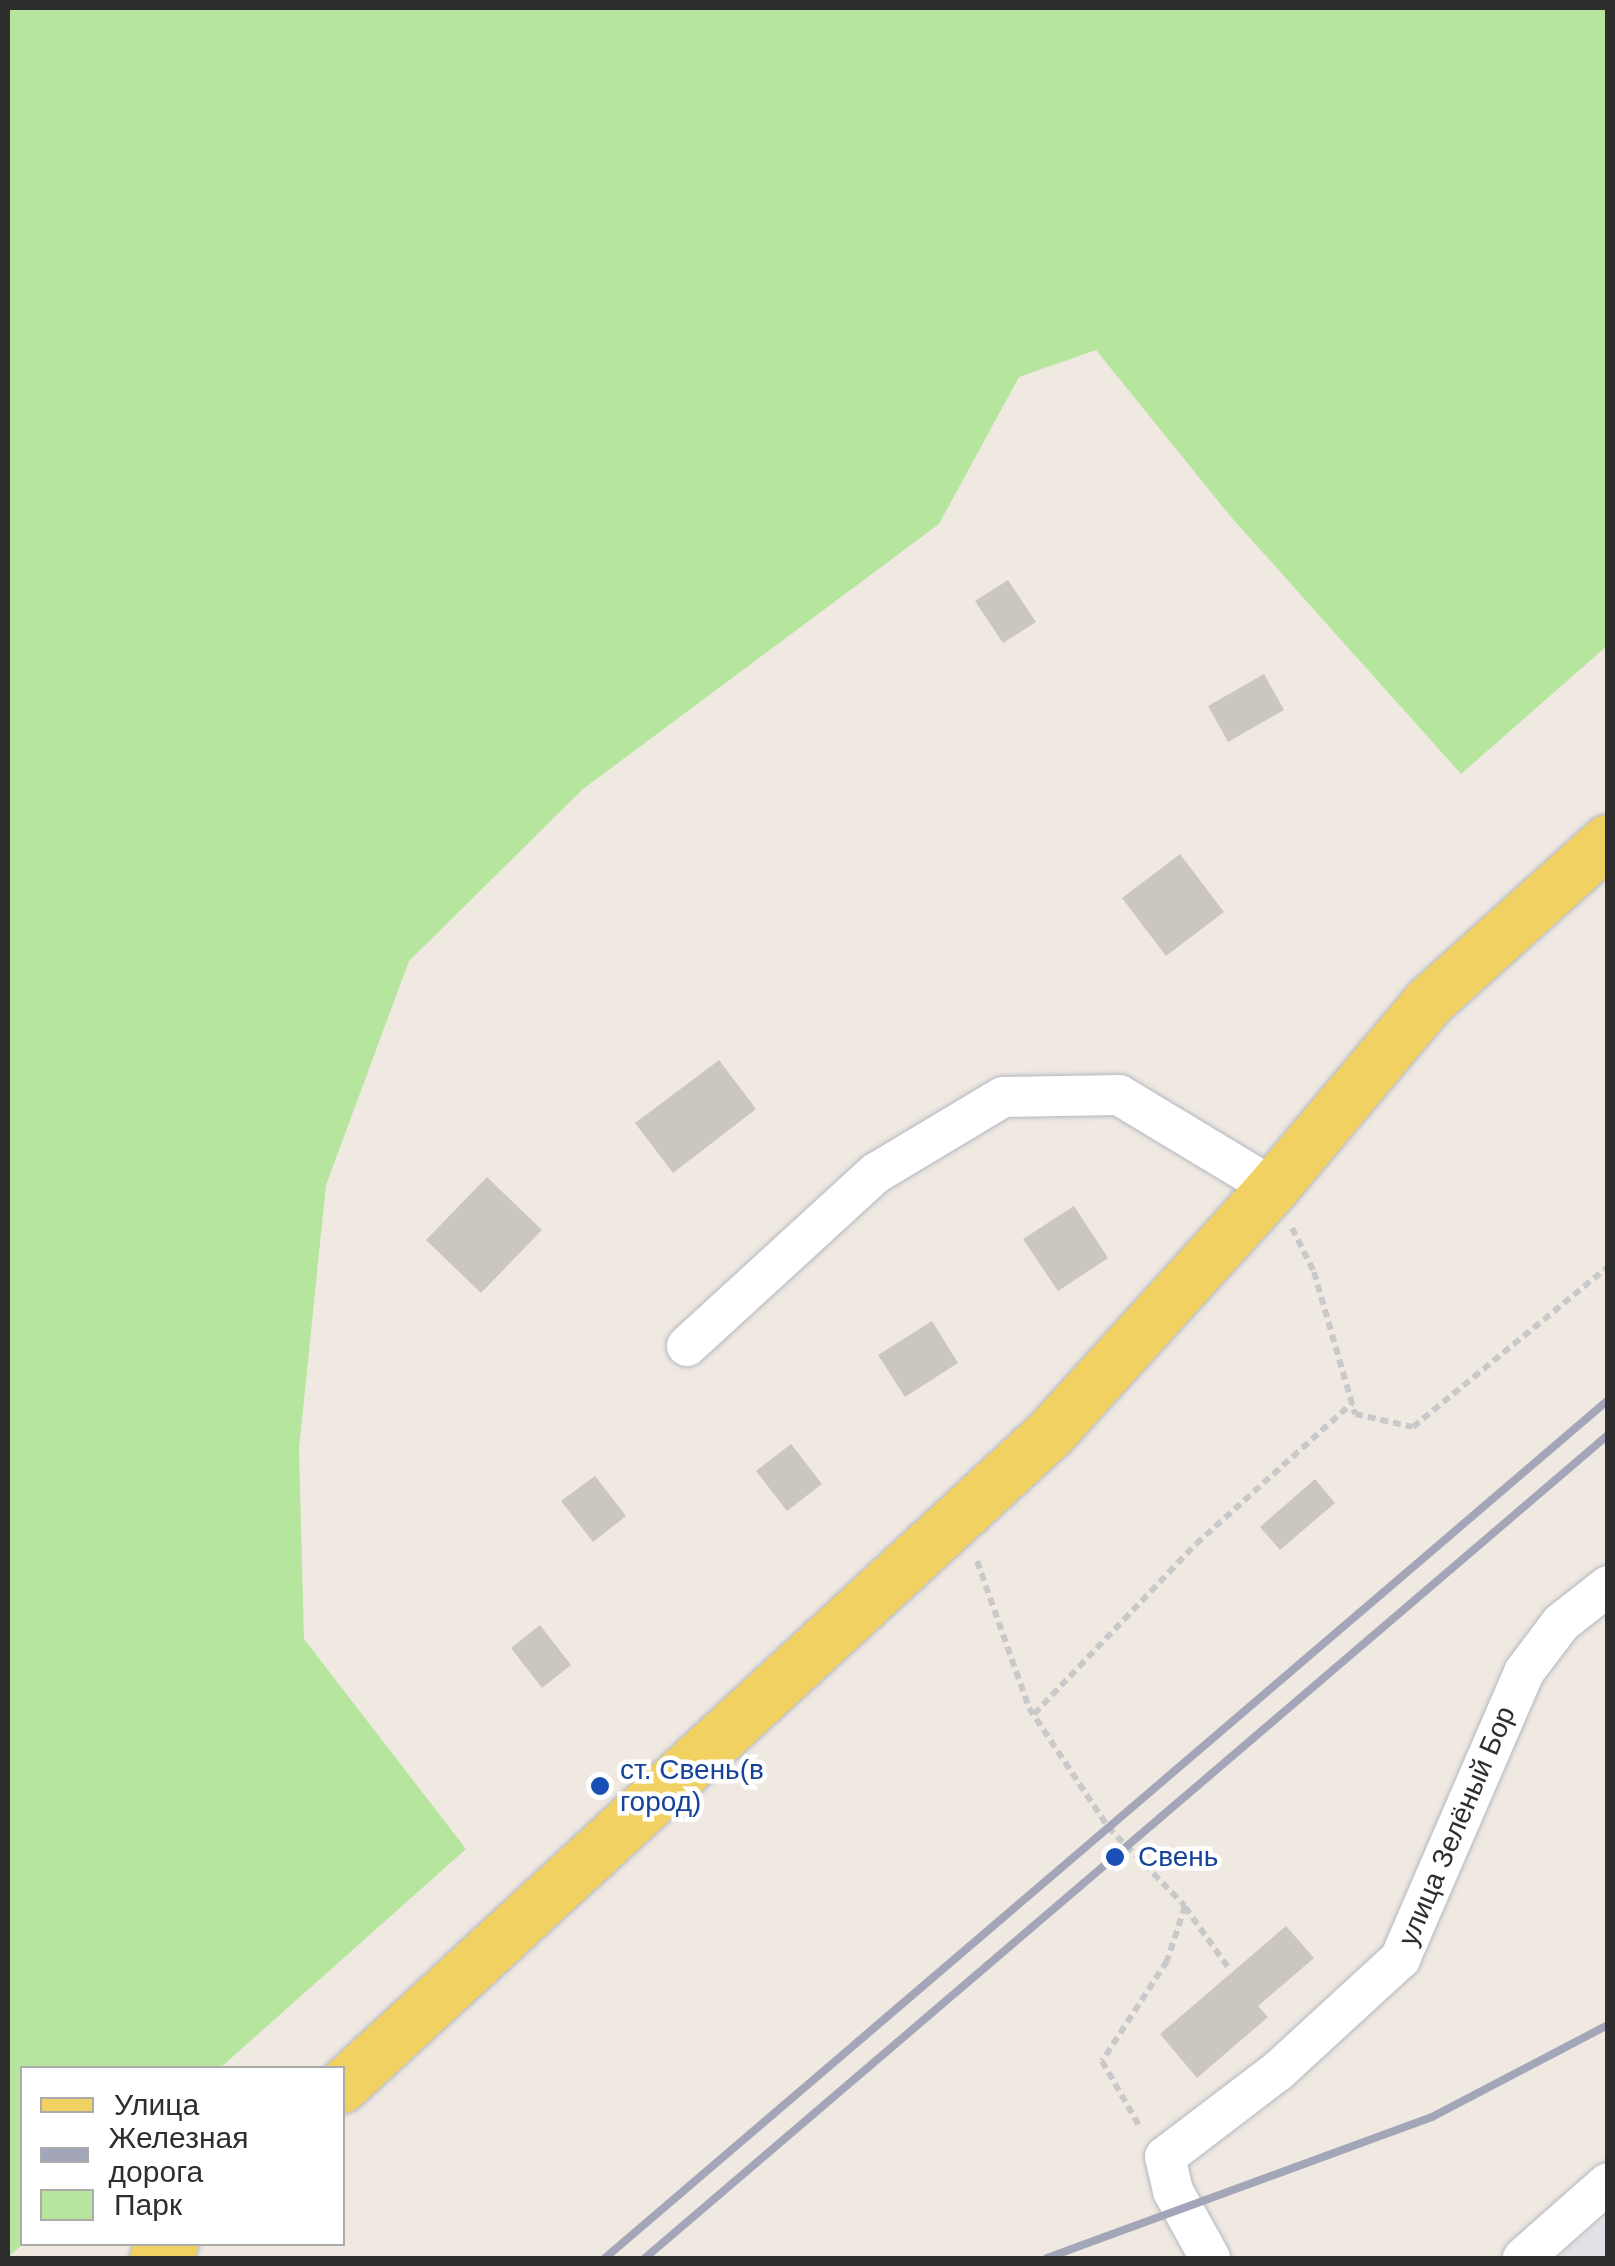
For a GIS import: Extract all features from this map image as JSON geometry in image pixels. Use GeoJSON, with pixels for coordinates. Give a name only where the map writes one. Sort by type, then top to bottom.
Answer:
{"type":"FeatureCollection","features":[{"type":"Feature","properties":{"kind":"main road"},"geometry":{"type":"LineString","coordinates":[[345,2083],[1051,1433],[1273,1188],[1428,1003],[1608,841]]}},
{"type":"Feature","properties":{"kind":"street"},"geometry":{"type":"LineString","coordinates":[[687,1346],[876,1173],[1003,1098],[1120,1095],[1273,1188]]}},
{"type":"Feature","properties":{"kind":"street","name":"улица Зелёный Бор"},"geometry":{"type":"LineString","coordinates":[[1166,2172],[1173,2146],[1278,2071],[1400,1959],[1524,1672],[1561,1623],[1608,1586]]}},
{"type":"Feature","properties":{"kind":"street"},"geometry":{"type":"LineString","coordinates":[[1166,2172],[1210,2258]]}},
{"type":"Feature","properties":{"kind":"street"},"geometry":{"type":"LineString","coordinates":[[1523,2258],[1608,2183]]}},
{"type":"Feature","properties":{"kind":"path"},"geometry":{"type":"LineString","coordinates":[[1273,1188],[1314,1272],[1355,1414],[1413,1427],[1608,1267]]}},
{"type":"Feature","properties":{"kind":"path"},"geometry":{"type":"LineString","coordinates":[[1034,1714],[1196,1544],[1352,1403]]}},
{"type":"Feature","properties":{"kind":"path"},"geometry":{"type":"LineString","coordinates":[[971,1546],[1034,1714],[1108,1828],[1185,1906],[1228,1967]]}},
{"type":"Feature","properties":{"kind":"path"},"geometry":{"type":"LineString","coordinates":[[1166,2172],[1102,2061],[1166,1961],[1185,1906]]}},
{"type":"Feature","properties":{"kind":"shaded area"},"geometry":{"type":"Polygon","coordinates":[[[1607,2216],[1607,2258],[1558,2258],[1607,2216]]]}},
{"type":"Feature","properties":{"kind":"green space"},"geometry":{"type":"Polygon","coordinates":[[[8,8],[1607,8],[1608,645],[1461,774],[1231,517],[1096,350],[1019,377],[939,524],[583,789],[409,961],[326,1185],[299,1449],[304,1639],[466,1849],[222,2066],[20,2066],[21,2246],[8,2257],[8,8]]]}},
{"type":"Feature","properties":{"kind":"building"},"geometry":{"type":"Polygon","coordinates":[[[1008,580],[1036,622],[1003,643],[975,601],[1008,580]]]}},
{"type":"Feature","properties":{"kind":"building"},"geometry":{"type":"Polygon","coordinates":[[[1264,674],[1284,710],[1228,742],[1208,706],[1264,674]]]}},
{"type":"Feature","properties":{"kind":"building"},"geometry":{"type":"Polygon","coordinates":[[[1180,854],[1224,912],[1166,956],[1122,898],[1180,854]]]}},
{"type":"Feature","properties":{"kind":"building"},"geometry":{"type":"Polygon","coordinates":[[[719,1060],[756,1109],[673,1173],[635,1123],[719,1060]]]}},
{"type":"Feature","properties":{"kind":"building"},"geometry":{"type":"Polygon","coordinates":[[[487,1177],[542,1230],[481,1293],[426,1240],[487,1177]]]}},
{"type":"Feature","properties":{"kind":"building"},"geometry":{"type":"Polygon","coordinates":[[[1074,1206],[1108,1258],[1058,1291],[1023,1239],[1074,1206]]]}},
{"type":"Feature","properties":{"kind":"building"},"geometry":{"type":"Polygon","coordinates":[[[932,1321],[958,1363],[905,1397],[878,1355],[932,1321]]]}},
{"type":"Feature","properties":{"kind":"building"},"geometry":{"type":"Polygon","coordinates":[[[791,1444],[822,1484],[787,1511],[756,1471],[791,1444]]]}},
{"type":"Feature","properties":{"kind":"building"},"geometry":{"type":"Polygon","coordinates":[[[595,1476],[626,1516],[593,1542],[561,1501],[595,1476]]]}},
{"type":"Feature","properties":{"kind":"building"},"geometry":{"type":"Polygon","coordinates":[[[1315,1479],[1335,1503],[1280,1550],[1260,1527],[1315,1479]]]}},
{"type":"Feature","properties":{"kind":"building"},"geometry":{"type":"Polygon","coordinates":[[[540,1625],[571,1665],[542,1688],[511,1648],[540,1625]]]}},
{"type":"Feature","properties":{"kind":"building"},"geometry":{"type":"Polygon","coordinates":[[[1286,1926],[1314,1958],[1258,2006],[1268,2017],[1197,2078],[1160,2034],[1286,1926]]]}},
{"type":"Feature","properties":{"kind":"railway"},"geometry":{"type":"LineString","coordinates":[[605,2258],[1608,1400]]}},
{"type":"Feature","properties":{"kind":"railway"},"geometry":{"type":"LineString","coordinates":[[645,2258],[1608,1435]]}},
{"type":"Feature","properties":{"kind":"railway"},"geometry":{"type":"LineString","coordinates":[[1047,2258],[1432,2117],[1608,2025]]}},
{"type":"Feature","properties":{"kind":"place","name":"ст. Свень(в город)"},"geometry":{"type":"Point","coordinates":[600,1786]}},
{"type":"Feature","properties":{"kind":"place","name":"Свень"},"geometry":{"type":"Point","coordinates":[1115,1857]}}]}
